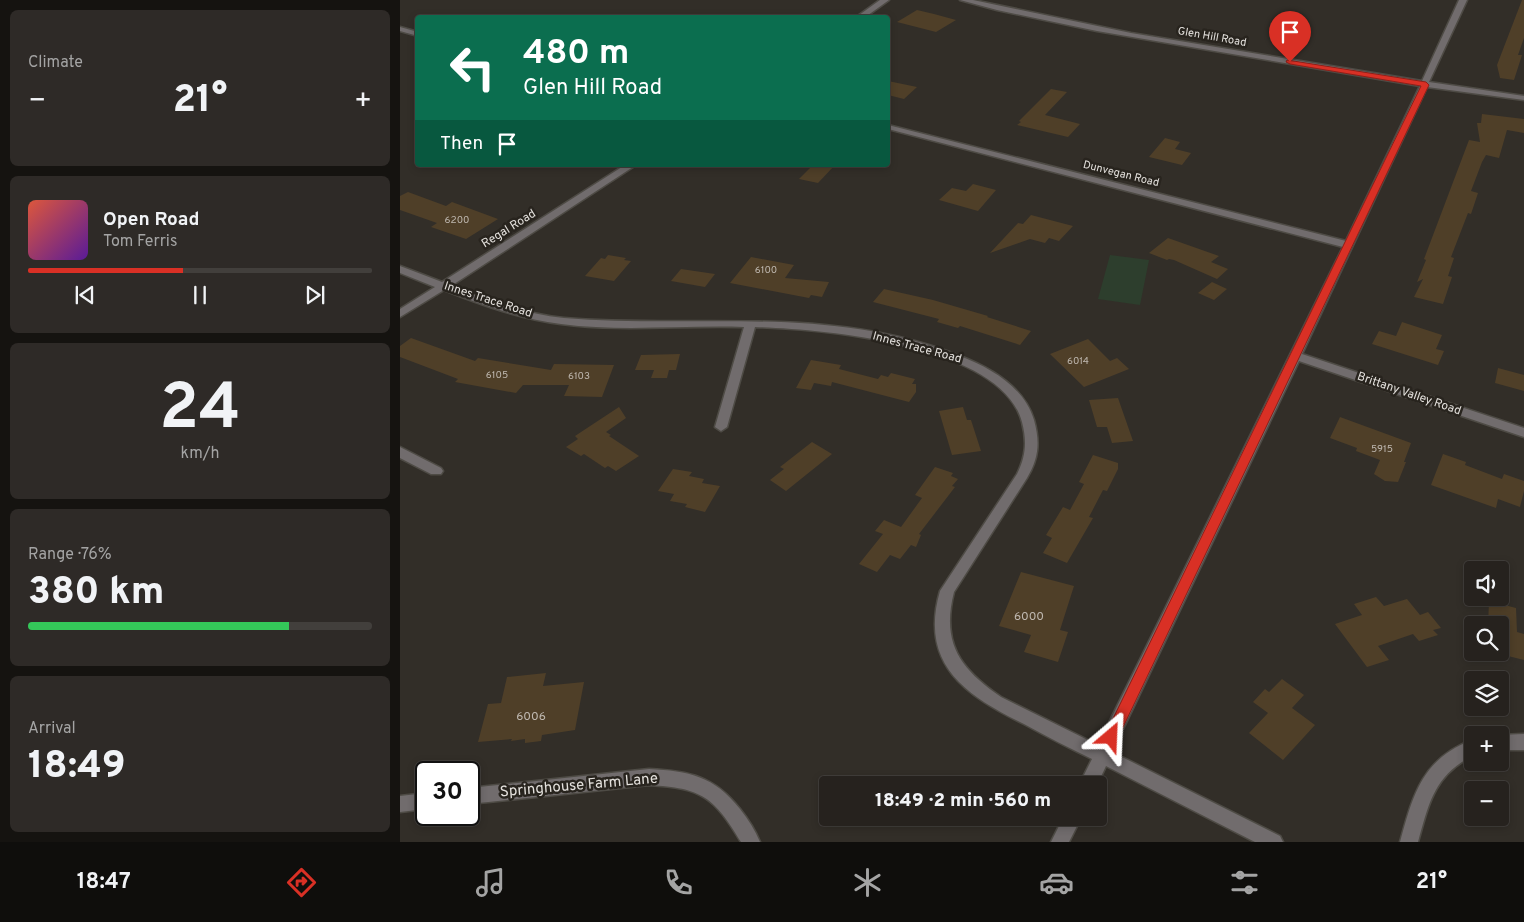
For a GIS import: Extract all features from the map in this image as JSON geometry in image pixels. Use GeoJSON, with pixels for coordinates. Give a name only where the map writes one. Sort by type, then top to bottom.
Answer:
{"type":"FeatureCollection","features":[{"type":"Feature","properties":{"kind":"street"},"geometry":{"type":"LineString","coordinates":[[862,15],[885,0]]}},
{"type":"Feature","properties":{"kind":"street","name":"Glen Hill Road"},"geometry":{"type":"LineString","coordinates":[[964,0],[1102,29],[1457,90],[1476,97],[1524,98]]}},
{"type":"Feature","properties":{"kind":"street"},"geometry":{"type":"LineString","coordinates":[[1092,776],[1426,85],[1463,0]]}},
{"type":"Feature","properties":{"kind":"street"},"geometry":{"type":"LineString","coordinates":[[400,29],[415,33]]}},
{"type":"Feature","properties":{"kind":"street","name":"Glen Hill Road"},"geometry":{"type":"LineString","coordinates":[[1502,98],[1524,104]]}},
{"type":"Feature","properties":{"kind":"street","name":"Dunvegan Road"},"geometry":{"type":"LineString","coordinates":[[890,128],[1348,245]]}},
{"type":"Feature","properties":{"kind":"street","name":"Regal Road"},"geometry":{"type":"LineString","coordinates":[[400,314],[628,167]]}},
{"type":"Feature","properties":{"kind":"street","name":"Innes Trace Road"},"geometry":{"type":"LineString","coordinates":[[400,269],[519,313],[559,320],[602,324],[750,324],[849,331],[895,340],[948,355],[969,363],[993,376],[1016,397],[1029,418],[1032,448],[1024,472],[947,591],[941,613],[942,637],[946,649],[960,673],[982,694],[1274,842]]}},
{"type":"Feature","properties":{"kind":"street"},"geometry":{"type":"LineString","coordinates":[[722,427],[750,324]]}},
{"type":"Feature","properties":{"kind":"street","name":"Brittany Valley Road"},"geometry":{"type":"LineString","coordinates":[[1295,356],[1524,433]]}},
{"type":"Feature","properties":{"kind":"street"},"geometry":{"type":"LineString","coordinates":[[400,452],[436,471]]}},
{"type":"Feature","properties":{"kind":"street"},"geometry":{"type":"LineString","coordinates":[[1509,742],[1524,742]]}},
{"type":"Feature","properties":{"kind":"street"},"geometry":{"type":"LineString","coordinates":[[1409,842],[1424,791],[1431,779],[1440,768],[1464,751]]}},
{"type":"Feature","properties":{"kind":"street","name":"Springhouse Farm Lane"},"geometry":{"type":"LineString","coordinates":[[480,795],[649,777],[672,779],[701,785],[714,794],[744,828],[751,842]]}},
{"type":"Feature","properties":{"kind":"street"},"geometry":{"type":"LineString","coordinates":[[400,804],[415,802]]}},
{"type":"Feature","properties":{"kind":"street"},"geometry":{"type":"LineString","coordinates":[[1060,842],[1068,826]]}},
{"type":"Feature","properties":{"kind":"green space"},"geometry":{"type":"Polygon","coordinates":[[[1110,255],[1149,260],[1140,305],[1098,299],[1110,255]]]}},
{"type":"Feature","properties":{"kind":"building"},"geometry":{"type":"Polygon","coordinates":[[[1522,0],[1524,0],[1524,38],[1518,55],[1522,55],[1514,80],[1500,78],[1497,65],[1522,0]]]}},
{"type":"Feature","properties":{"kind":"building"},"geometry":{"type":"Polygon","coordinates":[[[917,10],[956,20],[936,32],[897,22],[917,10]]]}},
{"type":"Feature","properties":{"kind":"building"},"geometry":{"type":"Polygon","coordinates":[[[890,81],[917,87],[904,99],[890,96],[890,81]]]}},
{"type":"Feature","properties":{"kind":"building"},"geometry":{"type":"Polygon","coordinates":[[[1051,89],[1067,92],[1045,115],[1080,124],[1068,137],[1017,125],[1051,89]]]}},
{"type":"Feature","properties":{"kind":"building"},"geometry":{"type":"Polygon","coordinates":[[[1482,114],[1524,119],[1524,133],[1507,130],[1499,158],[1486,155],[1482,162],[1471,191],[1478,193],[1471,214],[1468,213],[1451,257],[1454,258],[1448,276],[1452,277],[1443,304],[1414,297],[1423,279],[1417,282],[1426,260],[1424,259],[1469,140],[1480,142],[1477,123],[1481,123],[1482,114]]]}},
{"type":"Feature","properties":{"kind":"building"},"geometry":{"type":"Polygon","coordinates":[[[1165,138],[1180,142],[1175,149],[1191,153],[1182,165],[1149,157],[1165,138]]]}},
{"type":"Feature","properties":{"kind":"building"},"geometry":{"type":"Polygon","coordinates":[[[811,167],[833,167],[818,183],[799,179],[811,167]]]}},
{"type":"Feature","properties":{"kind":"building"},"geometry":{"type":"Polygon","coordinates":[[[973,184],[996,190],[978,211],[939,200],[952,188],[966,191],[973,184]]]}},
{"type":"Feature","properties":{"kind":"building"},"geometry":{"type":"Polygon","coordinates":[[[408,192],[446,206],[452,202],[498,219],[466,239],[431,227],[437,223],[400,210],[400,196],[408,192]]]}},
{"type":"Feature","properties":{"kind":"building"},"geometry":{"type":"Polygon","coordinates":[[[1031,215],[1073,226],[1059,241],[1049,238],[1045,243],[1030,239],[990,253],[1018,223],[1023,224],[1031,215]]]}},
{"type":"Feature","properties":{"kind":"building"},"geometry":{"type":"Polygon","coordinates":[[[1168,238],[1219,256],[1211,262],[1228,269],[1217,279],[1174,260],[1167,260],[1149,253],[1168,238]]]}},
{"type":"Feature","properties":{"kind":"building"},"geometry":{"type":"Polygon","coordinates":[[[608,255],[626,258],[624,260],[631,261],[614,281],[585,276],[601,258],[605,259],[608,255]]]}},
{"type":"Feature","properties":{"kind":"building"},"geometry":{"type":"Polygon","coordinates":[[[751,257],[794,265],[785,278],[829,282],[822,297],[811,295],[809,298],[730,283],[751,257]]]}},
{"type":"Feature","properties":{"kind":"building"},"geometry":{"type":"Polygon","coordinates":[[[681,269],[715,274],[705,287],[671,281],[681,269]]]}},
{"type":"Feature","properties":{"kind":"building"},"geometry":{"type":"Polygon","coordinates":[[[1212,282],[1227,289],[1214,300],[1198,293],[1212,282]]]}},
{"type":"Feature","properties":{"kind":"building"},"geometry":{"type":"Polygon","coordinates":[[[884,289],[933,300],[1031,331],[1020,345],[960,326],[958,328],[937,322],[939,319],[873,302],[884,289]]]}},
{"type":"Feature","properties":{"kind":"building"},"geometry":{"type":"Polygon","coordinates":[[[1402,322],[1442,335],[1436,349],[1444,351],[1438,365],[1372,344],[1379,331],[1396,336],[1402,322]]]}},
{"type":"Feature","properties":{"kind":"building"},"geometry":{"type":"Polygon","coordinates":[[[411,338],[475,361],[478,358],[551,370],[554,364],[614,365],[602,397],[564,396],[569,385],[523,385],[516,393],[455,382],[458,379],[400,357],[400,346],[411,338]]]}},
{"type":"Feature","properties":{"kind":"building"},"geometry":{"type":"Polygon","coordinates":[[[1088,339],[1110,361],[1117,358],[1129,369],[1084,387],[1050,354],[1088,339]]]}},
{"type":"Feature","properties":{"kind":"building"},"geometry":{"type":"Polygon","coordinates":[[[680,354],[676,370],[669,370],[667,378],[651,378],[654,370],[635,370],[641,355],[680,354]]]}},
{"type":"Feature","properties":{"kind":"building"},"geometry":{"type":"Polygon","coordinates":[[[811,360],[841,365],[839,369],[878,379],[881,375],[888,377],[891,373],[915,379],[912,384],[916,384],[916,392],[909,402],[832,382],[831,386],[814,383],[811,390],[796,388],[811,360]]]}},
{"type":"Feature","properties":{"kind":"building"},"geometry":{"type":"Polygon","coordinates":[[[1498,368],[1524,375],[1524,391],[1495,383],[1498,368]]]}},
{"type":"Feature","properties":{"kind":"building"},"geometry":{"type":"Polygon","coordinates":[[[1118,398],[1133,441],[1112,443],[1107,427],[1097,427],[1089,400],[1118,398]]]}},
{"type":"Feature","properties":{"kind":"building"},"geometry":{"type":"Polygon","coordinates":[[[619,407],[626,418],[606,432],[639,456],[616,471],[608,466],[605,468],[584,454],[581,456],[566,447],[578,439],[575,436],[619,407]]]}},
{"type":"Feature","properties":{"kind":"building"},"geometry":{"type":"Polygon","coordinates":[[[963,407],[967,420],[971,420],[981,451],[952,455],[939,411],[963,407]]]}},
{"type":"Feature","properties":{"kind":"building"},"geometry":{"type":"Polygon","coordinates":[[[1340,417],[1411,443],[1398,482],[1385,481],[1374,474],[1380,460],[1356,451],[1357,448],[1330,438],[1340,417]]]}},
{"type":"Feature","properties":{"kind":"building"},"geometry":{"type":"Polygon","coordinates":[[[812,442],[832,454],[786,491],[770,480],[784,469],[780,467],[812,442]]]}},
{"type":"Feature","properties":{"kind":"building"},"geometry":{"type":"Polygon","coordinates":[[[1443,454],[1466,462],[1465,465],[1502,479],[1504,474],[1524,481],[1524,491],[1520,507],[1498,499],[1496,508],[1431,485],[1443,454]]]}},
{"type":"Feature","properties":{"kind":"building"},"geometry":{"type":"Polygon","coordinates":[[[1093,455],[1118,463],[1118,469],[1107,491],[1103,490],[1089,517],[1093,518],[1067,563],[1043,553],[1052,538],[1046,535],[1063,507],[1070,510],[1084,484],[1079,482],[1093,455]]]}},
{"type":"Feature","properties":{"kind":"building"},"geometry":{"type":"Polygon","coordinates":[[[935,467],[953,473],[951,476],[958,479],[952,486],[955,487],[919,534],[921,535],[916,547],[911,545],[900,559],[890,555],[877,572],[859,564],[883,534],[875,531],[884,520],[901,527],[922,498],[915,495],[935,467]]]}},
{"type":"Feature","properties":{"kind":"building"},"geometry":{"type":"Polygon","coordinates":[[[673,469],[692,472],[689,476],[704,479],[702,483],[720,486],[705,512],[685,507],[687,504],[670,501],[674,494],[658,491],[673,469]]]}},
{"type":"Feature","properties":{"kind":"building"},"geometry":{"type":"Polygon","coordinates":[[[1021,572],[1074,586],[1060,630],[1068,632],[1058,662],[1024,652],[1031,635],[999,626],[1021,572]]]}},
{"type":"Feature","properties":{"kind":"building"},"geometry":{"type":"Polygon","coordinates":[[[1376,597],[1384,606],[1407,599],[1420,615],[1428,612],[1441,628],[1433,630],[1438,635],[1419,641],[1413,634],[1378,646],[1389,660],[1367,667],[1335,624],[1362,615],[1354,604],[1376,597]]]}},
{"type":"Feature","properties":{"kind":"building"},"geometry":{"type":"Polygon","coordinates":[[[1489,606],[1516,608],[1517,632],[1524,634],[1524,660],[1509,656],[1509,616],[1488,616],[1489,606]]]}},
{"type":"Feature","properties":{"kind":"building"},"geometry":{"type":"Polygon","coordinates":[[[546,673],[543,686],[584,682],[575,730],[542,735],[541,741],[525,743],[525,739],[478,742],[488,704],[501,703],[507,677],[546,673]]]}},
{"type":"Feature","properties":{"kind":"building"},"geometry":{"type":"Polygon","coordinates":[[[1282,679],[1304,695],[1292,708],[1315,725],[1283,760],[1249,733],[1268,713],[1253,702],[1265,689],[1269,692],[1282,679]]]}},
{"type":"Feature","properties":{"kind":"route"},"geometry":{"type":"LineString","coordinates":[[1111,737],[1426,85],[1290,62]]}}]}
